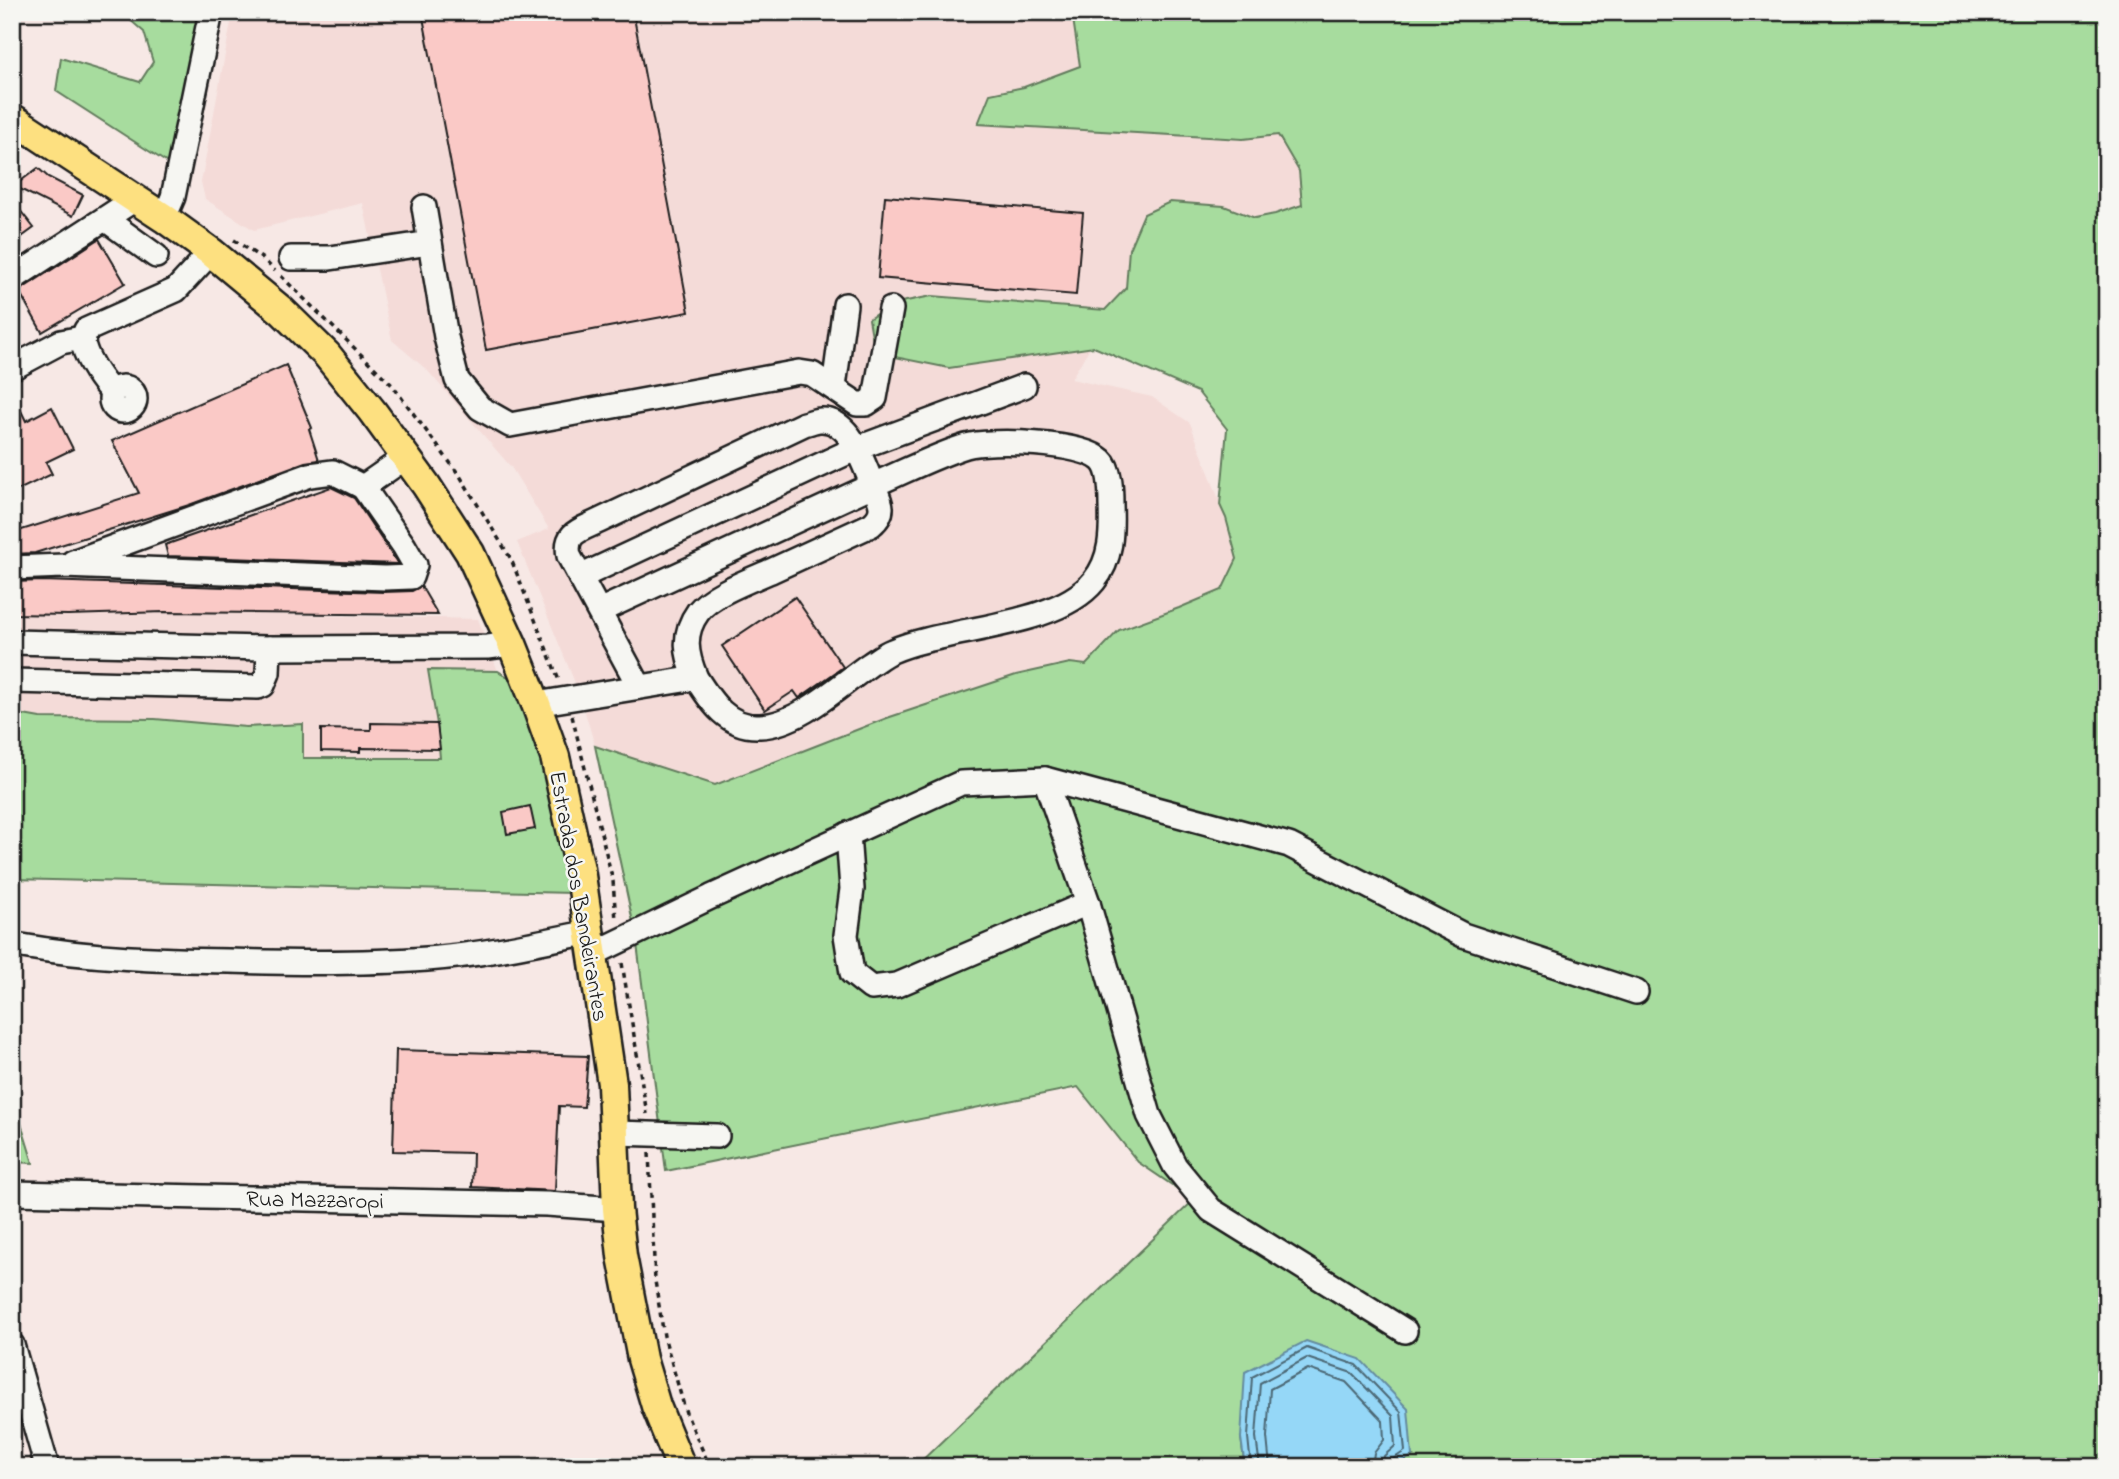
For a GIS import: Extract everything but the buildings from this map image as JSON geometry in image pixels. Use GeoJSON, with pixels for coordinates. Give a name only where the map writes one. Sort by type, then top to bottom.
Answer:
{"type":"FeatureCollection","features":[{"type":"Feature","properties":{"kind":"main road","name":"Estrada dos Bandeirantes"},"geometry":{"type":"LineString","coordinates":[[12,118],[164,218],[222,245],[282,311],[327,355],[406,457],[470,553],[536,704],[561,781],[580,869],[612,1084],[617,1209],[622,1256],[642,1359],[656,1406],[681,1467]]}},
{"type":"Feature","properties":{"kind":"street"},"geometry":{"type":"LineString","coordinates":[[164,218],[173,197],[211,12]]}},
{"type":"Feature","properties":{"kind":"street"},"geometry":{"type":"LineString","coordinates":[[12,279],[135,199]]}},
{"type":"Feature","properties":{"kind":"street"},"geometry":{"type":"LineString","coordinates":[[424,207],[446,337],[457,380],[480,408],[510,425],[799,372],[812,374],[857,404],[866,404],[875,398],[891,309]]}},
{"type":"Feature","properties":{"kind":"street"},"geometry":{"type":"LineString","coordinates":[[105,219],[156,256]]}},
{"type":"Feature","properties":{"kind":"street"},"geometry":{"type":"LineString","coordinates":[[291,258],[330,258],[430,243]]}},
{"type":"Feature","properties":{"kind":"street"},"geometry":{"type":"LineString","coordinates":[[112,392],[84,347],[82,338],[86,330],[176,290],[222,245]]}},
{"type":"Feature","properties":{"kind":"street"},"geometry":{"type":"LineString","coordinates":[[834,387],[845,304]]}},
{"type":"Feature","properties":{"kind":"street"},"geometry":{"type":"LineString","coordinates":[[12,368],[61,342],[82,338]]}},
{"type":"Feature","properties":{"kind":"street"},"geometry":{"type":"LineString","coordinates":[[580,577],[855,449],[1024,386]]}},
{"type":"Feature","properties":{"kind":"street"},"geometry":{"type":"LineString","coordinates":[[599,611],[873,485],[967,446],[993,441],[1021,442],[1078,450],[1101,460],[1107,470],[1111,507],[1108,559],[1085,591],[1057,608],[1009,623],[910,644],[888,652],[795,716],[761,726],[744,726],[726,717],[711,702],[688,660],[686,642],[689,629],[698,613],[707,603],[737,586],[871,525],[880,518],[881,509],[873,485],[848,433],[830,421],[820,420],[792,430],[576,532],[569,538],[569,556],[639,686]]}},
{"type":"Feature","properties":{"kind":"street"},"geometry":{"type":"LineString","coordinates":[[363,487],[406,457]]}},
{"type":"Feature","properties":{"kind":"street"},"geometry":{"type":"LineString","coordinates":[[12,568],[63,566],[385,578],[411,577],[415,565],[363,487],[333,472],[310,475],[63,566]]}},
{"type":"Feature","properties":{"kind":"street"},"geometry":{"type":"LineString","coordinates":[[12,642],[269,648],[488,647],[512,644]]}},
{"type":"Feature","properties":{"kind":"street"},"geometry":{"type":"LineString","coordinates":[[12,681],[258,687],[263,685],[268,673],[269,648]]}},
{"type":"Feature","properties":{"kind":"street"},"geometry":{"type":"LineString","coordinates":[[536,704],[696,678]]}},
{"type":"Feature","properties":{"kind":"street"},"geometry":{"type":"LineString","coordinates":[[22,946],[103,957],[326,963],[427,959],[618,942],[961,783],[1045,779],[1289,845],[1463,935],[1636,992]]}},
{"type":"Feature","properties":{"kind":"street"},"geometry":{"type":"LineString","coordinates":[[1045,779],[1088,903],[1149,1115],[1175,1166],[1211,1210],[1405,1331]]}},
{"type":"Feature","properties":{"kind":"street"},"geometry":{"type":"LineString","coordinates":[[848,834],[852,889],[846,934],[852,973],[871,988],[897,985],[1088,903]]}},
{"type":"Feature","properties":{"kind":"street"},"geometry":{"type":"LineString","coordinates":[[615,1133],[717,1136]]}},
{"type":"Feature","properties":{"kind":"street","name":"Rua Mazzaropi"},"geometry":{"type":"LineString","coordinates":[[12,1193],[547,1203],[617,1209]]}},
{"type":"Feature","properties":{"kind":"street"},"geometry":{"type":"LineString","coordinates":[[12,1345],[47,1467]]}},
{"type":"Feature","properties":{"kind":"path"},"geometry":{"type":"LineString","coordinates":[[222,245],[263,259],[393,385],[460,476],[511,559],[573,717],[612,881],[618,942],[646,1107],[655,1281],[664,1336],[686,1413],[709,1467]]}},
{"type":"Feature","properties":{"kind":"shaded area"},"geometry":{"type":"Polygon","coordinates":[[[233,12],[1072,12],[1081,66],[1024,87],[990,94],[979,124],[1243,139],[1278,135],[1299,171],[1302,206],[1255,218],[1224,206],[1129,249],[1126,288],[1071,379],[1152,397],[1190,423],[1226,518],[1237,559],[1222,590],[1119,630],[1086,665],[1070,663],[1016,675],[887,718],[715,785],[595,746],[580,695],[517,542],[549,529],[511,467],[427,370],[392,340],[363,203],[254,230],[205,199],[201,182],[233,12]]]}},
{"type":"Feature","properties":{"kind":"shaded area"},"geometry":{"type":"Polygon","coordinates":[[[164,612],[478,619],[498,671],[429,671],[441,758],[303,758],[302,724],[246,727],[155,719],[40,718],[12,713],[12,614],[164,612]]]}},
{"type":"Feature","properties":{"kind":"green space"},"geometry":{"type":"Polygon","coordinates":[[[121,12],[204,12],[169,164],[56,91],[61,58],[140,82],[153,62],[144,32],[121,12]]]}},
{"type":"Feature","properties":{"kind":"green space"},"geometry":{"type":"Polygon","coordinates":[[[1072,12],[2107,12],[2107,1467],[1393,1467],[1412,1456],[1241,1438],[1245,1467],[915,1467],[1194,1200],[1138,1162],[1078,1087],[666,1171],[636,936],[595,746],[715,785],[887,718],[1016,675],[1070,663],[1086,665],[1119,630],[1222,590],[1237,559],[1220,505],[1227,429],[1198,392],[1094,347],[949,368],[875,353],[869,319],[891,304],[932,296],[1105,310],[1126,288],[1129,249],[1144,214],[1170,202],[1224,206],[1255,218],[1302,205],[1299,171],[1278,135],[1243,139],[978,124],[990,94],[1024,87],[1080,66],[1072,12]]]}},
{"type":"Feature","properties":{"kind":"green space"},"geometry":{"type":"Polygon","coordinates":[[[428,670],[498,671],[516,682],[540,745],[572,893],[12,879],[12,713],[40,718],[155,719],[246,727],[303,724],[303,758],[440,758],[428,670]]]}},
{"type":"Feature","properties":{"kind":"green space"},"geometry":{"type":"Polygon","coordinates":[[[12,1094],[33,1163],[12,1162],[12,1094]]]}},
{"type":"Feature","properties":{"kind":"water"},"geometry":{"type":"Polygon","coordinates":[[[1306,1341],[1360,1359],[1408,1409],[1412,1456],[1393,1467],[1245,1467],[1241,1438],[1245,1372],[1306,1341]]]}}]}
